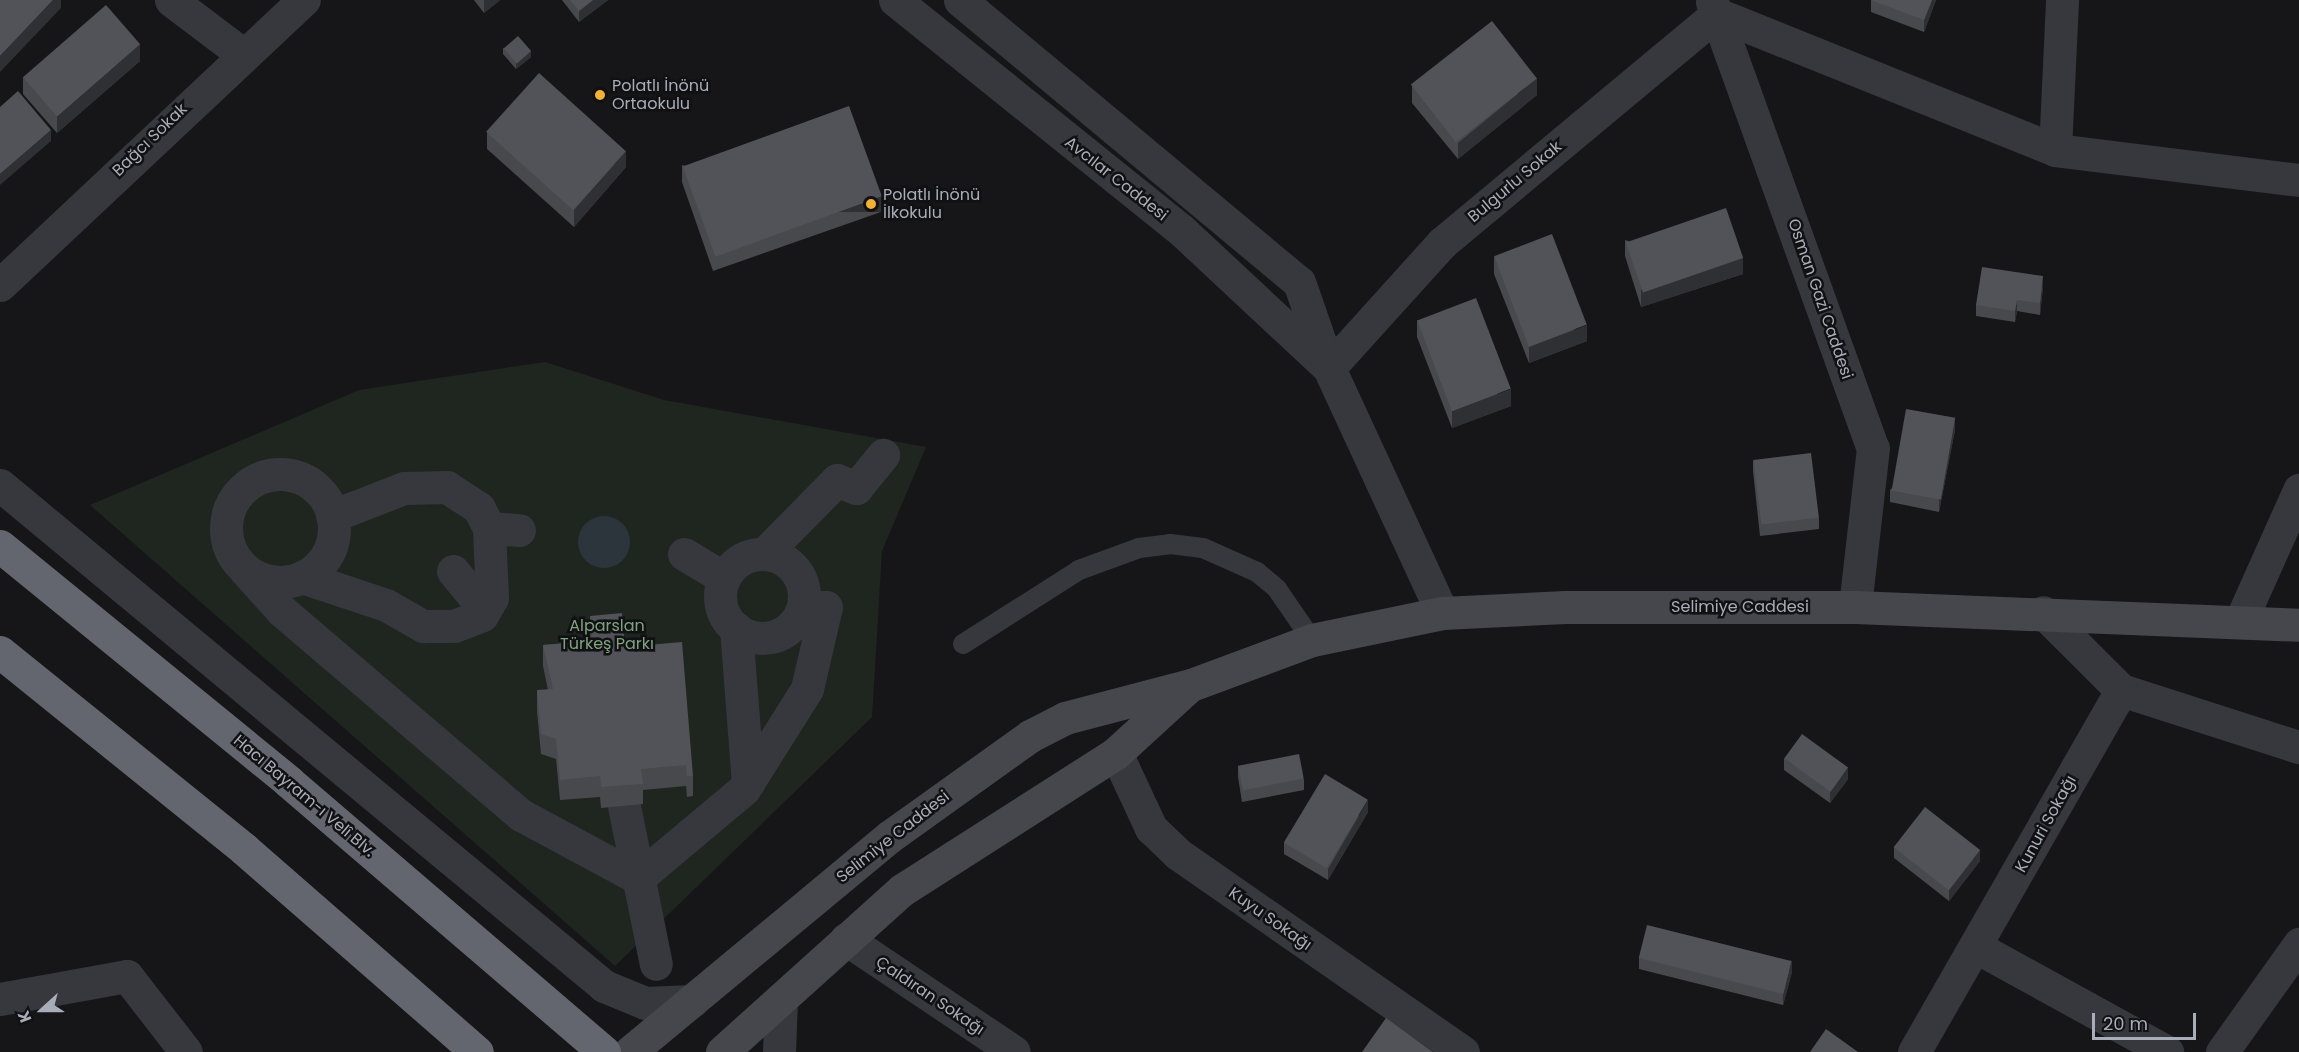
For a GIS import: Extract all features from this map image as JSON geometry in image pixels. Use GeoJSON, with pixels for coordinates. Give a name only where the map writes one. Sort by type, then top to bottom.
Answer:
{"type":"FeatureCollection","features":[{"type":"Feature","properties":{"kind":"highway","name":"Hacı Bayram-ı Velî Blv."},"geometry":{"type":"LineString","coordinates":[[0,546],[290,782],[604,1052]]}},
{"type":"Feature","properties":{"kind":"highway"},"geometry":{"type":"LineString","coordinates":[[0,652],[244,849],[477,1052]]}},
{"type":"Feature","properties":{"kind":"street"},"geometry":{"type":"LineString","coordinates":[[171,0],[241,53]]}},
{"type":"Feature","properties":{"kind":"street","name":"Bağcı Sokak"},"geometry":{"type":"LineString","coordinates":[[0,285],[241,53],[303,0]]}},
{"type":"Feature","properties":{"kind":"street","name":"Avcılar Caddesi"},"geometry":{"type":"LineString","coordinates":[[895,0],[1180,229],[1329,368]]}},
{"type":"Feature","properties":{"kind":"street","name":"Avcılar Caddesi"},"geometry":{"type":"LineString","coordinates":[[960,0],[1299,282],[1329,368],[1442,613]]}},
{"type":"Feature","properties":{"kind":"street"},"geometry":{"type":"LineString","coordinates":[[2055,150],[2062,0]]}},
{"type":"Feature","properties":{"kind":"street"},"geometry":{"type":"LineString","coordinates":[[1714,7],[2055,150],[2299,180]]}},
{"type":"Feature","properties":{"kind":"street","name":"Bulgurlu Sokak"},"geometry":{"type":"LineString","coordinates":[[1329,368],[1442,243],[1714,7]]}},
{"type":"Feature","properties":{"kind":"street","name":"Osman Gazi Caddesi"},"geometry":{"type":"LineString","coordinates":[[1714,7],[1873,448],[1855,607]]}},
{"type":"Feature","properties":{"kind":"street"},"geometry":{"type":"LineString","coordinates":[[748,784],[736,628],[721,605],[724,578],[743,558],[764,554],[837,480],[856,488],[883,455]]}},
{"type":"Feature","properties":{"kind":"street"},"geometry":{"type":"LineString","coordinates":[[245,570],[278,583],[302,578],[325,560],[332,543],[332,516],[321,493],[307,482],[291,475],[256,480],[231,505],[226,521],[227,539],[245,570],[282,611],[521,815],[638,878]]}},
{"type":"Feature","properties":{"kind":"street"},"geometry":{"type":"LineString","coordinates":[[0,485],[604,986],[645,1003],[692,1000]]}},
{"type":"Feature","properties":{"kind":"street"},"geometry":{"type":"LineString","coordinates":[[302,578],[386,605],[423,626],[454,626],[485,610],[492,598],[504,529],[479,508],[447,487],[404,488],[332,516]]}},
{"type":"Feature","properties":{"kind":"street"},"geometry":{"type":"LineString","coordinates":[[2240,622],[2299,490]]}},
{"type":"Feature","properties":{"kind":"street"},"geometry":{"type":"LineString","coordinates":[[684,554],[724,578]]}},
{"type":"Feature","properties":{"kind":"street"},"geometry":{"type":"LineString","coordinates":[[736,628],[761,638],[775,636],[797,620],[803,607],[801,580],[794,568],[764,554]]}},
{"type":"Feature","properties":{"kind":"street"},"geometry":{"type":"LineString","coordinates":[[453,571],[485,610]]}},
{"type":"Feature","properties":{"kind":"street"},"geometry":{"type":"LineString","coordinates":[[638,878],[748,784],[807,689],[826,607],[803,607]]}},
{"type":"Feature","properties":{"kind":"street","name":"Selimiye Caddesi"},"geometry":{"type":"LineString","coordinates":[[630,1052],[889,837],[1030,736],[1105,705],[1191,685],[1312,640],[1442,613],[1855,607],[2043,612],[2299,625]]}},
{"type":"Feature","properties":{"kind":"street"},"geometry":{"type":"LineString","coordinates":[[2043,612],[2121,690],[2299,747]]}},
{"type":"Feature","properties":{"kind":"street","name":"Selimiye Caddesi"},"geometry":{"type":"LineString","coordinates":[[722,1052],[846,939],[948,856],[1116,753],[1191,685]]}},
{"type":"Feature","properties":{"kind":"street","name":"Kunuri Sokağı"},"geometry":{"type":"LineString","coordinates":[[1914,1052],[1978,948],[2121,690]]}},
{"type":"Feature","properties":{"kind":"street","name":"Kuyu Sokağı"},"geometry":{"type":"LineString","coordinates":[[1116,753],[1150,828],[1178,854],[1463,1052]]}},
{"type":"Feature","properties":{"kind":"street"},"geometry":{"type":"LineString","coordinates":[[624,806],[656,964]]}},
{"type":"Feature","properties":{"kind":"street","name":"Çaldıran Sokağı"},"geometry":{"type":"LineString","coordinates":[[846,939],[1014,1052]]}},
{"type":"Feature","properties":{"kind":"street"},"geometry":{"type":"LineString","coordinates":[[2222,1052],[2299,944]]}},
{"type":"Feature","properties":{"kind":"street"},"geometry":{"type":"LineString","coordinates":[[1978,948],[2167,1052]]}},
{"type":"Feature","properties":{"kind":"street"},"geometry":{"type":"LineString","coordinates":[[0,999],[128,976],[186,1052]]}},
{"type":"Feature","properties":{"kind":"street"},"geometry":{"type":"LineString","coordinates":[[779,1052],[781,1000]]}},
{"type":"Feature","properties":{"kind":"lane"},"geometry":{"type":"LineString","coordinates":[[963,644],[1079,570],[1139,548],[1170,544],[1203,548],[1257,572],[1277,589],[1312,640]]}},
{"type":"Feature","properties":{"kind":"green space","name":"Alparslan Türkeş Parkı"},"geometry":{"type":"Polygon","coordinates":[[[545,362],[664,400],[926,447],[882,551],[872,717],[615,966],[90,505],[359,390],[545,362]]]}},
{"type":"Feature","properties":{"kind":"shaded area"},"geometry":{"type":"Polygon","coordinates":[[[599,516],[609,516],[623,523],[630,542],[623,561],[609,568],[599,568],[589,564],[582,557],[578,547],[578,537],[582,527],[589,520],[599,516]]]}},
{"type":"Feature","properties":{"kind":"building"},"geometry":{"type":"Polygon","coordinates":[[[0,0],[53,0],[0,56],[0,0]]]}},
{"type":"Feature","properties":{"kind":"building"},"geometry":{"type":"Polygon","coordinates":[[[570,0],[593,0],[579,11],[570,0]]]}},
{"type":"Feature","properties":{"kind":"building"},"geometry":{"type":"Polygon","coordinates":[[[1871,0],[1932,0],[1924,20],[1871,0]]]}},
{"type":"Feature","properties":{"kind":"building"},"geometry":{"type":"Polygon","coordinates":[[[106,5],[140,44],[57,116],[23,77],[106,5]]]}},
{"type":"Feature","properties":{"kind":"building"},"geometry":{"type":"Polygon","coordinates":[[[1492,21],[1537,79],[1456,142],[1411,84],[1492,21]]]}},
{"type":"Feature","properties":{"kind":"building"},"geometry":{"type":"Polygon","coordinates":[[[518,36],[531,51],[517,64],[504,48],[518,36]]]}},
{"type":"Feature","properties":{"kind":"building"},"geometry":{"type":"Polygon","coordinates":[[[539,73],[626,151],[573,210],[486,132],[539,73]]]}},
{"type":"Feature","properties":{"kind":"building"},"geometry":{"type":"Polygon","coordinates":[[[18,91],[51,130],[0,174],[0,107],[18,91]]]}},
{"type":"Feature","properties":{"kind":"building"},"geometry":{"type":"Polygon","coordinates":[[[849,106],[882,196],[716,257],[683,167],[849,106]]]}},
{"type":"Feature","properties":{"kind":"building"},"geometry":{"type":"Polygon","coordinates":[[[1726,208],[1743,258],[1643,293],[1626,243],[1726,208]]]}},
{"type":"Feature","properties":{"kind":"building"},"geometry":{"type":"Polygon","coordinates":[[[1552,234],[1587,325],[1529,347],[1494,256],[1552,234]]]}},
{"type":"Feature","properties":{"kind":"building"},"geometry":{"type":"Polygon","coordinates":[[[1982,267],[2043,276],[2040,303],[2017,300],[2015,311],[1976,305],[1982,267]]]}},
{"type":"Feature","properties":{"kind":"building"},"geometry":{"type":"Polygon","coordinates":[[[1476,298],[1511,389],[1452,411],[1417,321],[1476,298]]]}},
{"type":"Feature","properties":{"kind":"building"},"geometry":{"type":"Polygon","coordinates":[[[1906,409],[1955,418],[1941,499],[1892,491],[1906,409]]]}},
{"type":"Feature","properties":{"kind":"building"},"geometry":{"type":"Polygon","coordinates":[[[1811,453],[1819,518],[1761,525],[1753,460],[1811,453]]]}},
{"type":"Feature","properties":{"kind":"building"},"geometry":{"type":"Polygon","coordinates":[[[622,613],[625,647],[682,642],[693,776],[687,776],[686,765],[641,769],[643,784],[601,787],[600,776],[560,780],[556,739],[541,734],[537,690],[553,689],[543,645],[592,641],[590,616],[622,613]]]}},
{"type":"Feature","properties":{"kind":"building"},"geometry":{"type":"Polygon","coordinates":[[[1802,734],[1848,768],[1830,792],[1784,758],[1802,734]]]}},
{"type":"Feature","properties":{"kind":"building"},"geometry":{"type":"Polygon","coordinates":[[[1299,754],[1304,779],[1243,790],[1238,766],[1299,754]]]}},
{"type":"Feature","properties":{"kind":"building"},"geometry":{"type":"Polygon","coordinates":[[[1325,774],[1368,800],[1327,868],[1284,843],[1325,774]]]}},
{"type":"Feature","properties":{"kind":"building"},"geometry":{"type":"Polygon","coordinates":[[[1925,807],[1980,850],[1949,890],[1894,847],[1925,807]]]}},
{"type":"Feature","properties":{"kind":"building"},"geometry":{"type":"Polygon","coordinates":[[[1647,925],[1792,961],[1783,994],[1639,958],[1647,925]]]}},
{"type":"Feature","properties":{"kind":"building"},"geometry":{"type":"Polygon","coordinates":[[[1386,1018],[1433,1052],[1362,1052],[1386,1018]]]}},
{"type":"Feature","properties":{"kind":"building"},"geometry":{"type":"Polygon","coordinates":[[[1826,1029],[1858,1052],[1810,1052],[1826,1029]]]}},
{"type":"Feature","properties":{"kind":"place","name":"Polatlı İnönü Ortaokulu"},"geometry":{"type":"Point","coordinates":[600,95]}},
{"type":"Feature","properties":{"kind":"place","name":"Polatlı İnönü İlkokulu"},"geometry":{"type":"Point","coordinates":[871,204]}}]}
